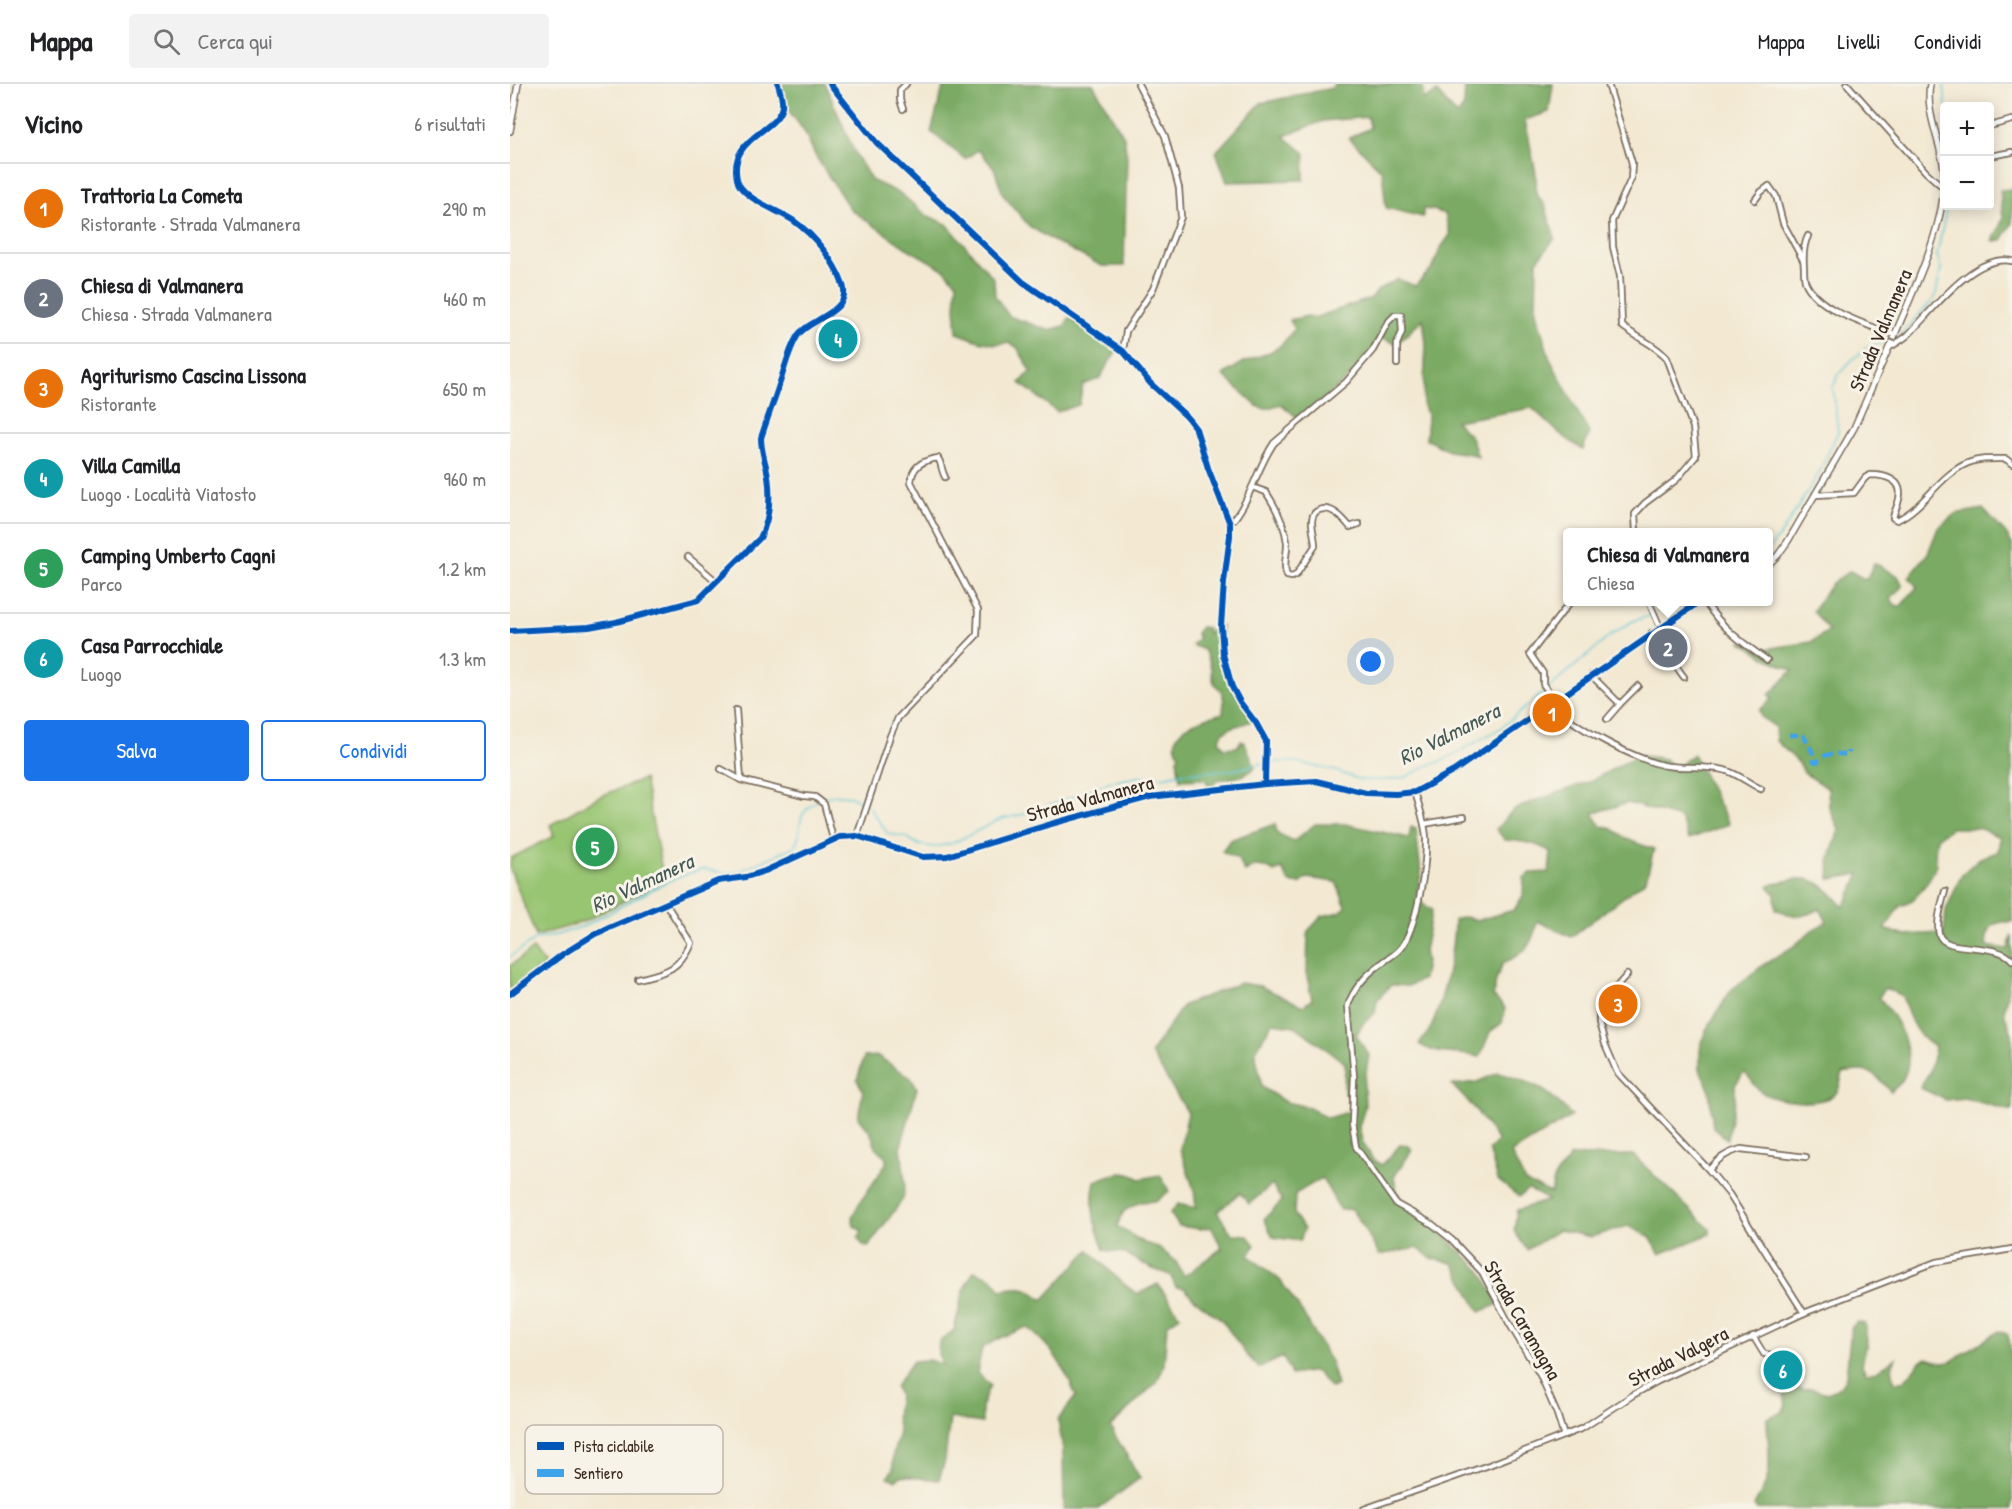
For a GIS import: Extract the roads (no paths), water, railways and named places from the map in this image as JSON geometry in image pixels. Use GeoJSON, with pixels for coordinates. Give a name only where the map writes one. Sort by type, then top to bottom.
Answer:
{"type":"FeatureCollection","features":[{"type":"Feature","properties":{"kind":"street"},"geometry":{"type":"LineString","coordinates":[[510,131],[518,84]]}},
{"type":"Feature","properties":{"kind":"street"},"geometry":{"type":"LineString","coordinates":[[510,631],[589,627],[698,600],[760,538],[764,531],[770,507],[770,490],[761,449],[761,438],[799,333],[833,310],[841,302],[844,294],[836,270],[820,244],[794,221],[741,190],[736,178],[737,164],[744,144],[781,113],[783,103],[778,84]]}},
{"type":"Feature","properties":{"kind":"street"},"geometry":{"type":"LineString","coordinates":[[830,84],[876,142],[1028,287],[1123,351],[1151,384],[1186,416],[1196,429],[1208,468],[1230,524],[1221,626],[1223,654],[1232,687],[1264,735],[1267,747],[1265,784]]}},
{"type":"Feature","properties":{"kind":"street"},"geometry":{"type":"LineString","coordinates":[[903,109],[900,90],[906,84]]}},
{"type":"Feature","properties":{"kind":"street"},"geometry":{"type":"LineString","coordinates":[[1123,351],[1126,331],[1153,289],[1181,217],[1179,188],[1165,136],[1138,84]]}},
{"type":"Feature","properties":{"kind":"street"},"geometry":{"type":"LineString","coordinates":[[1608,84],[1632,163],[1631,179],[1612,221],[1613,247],[1620,276],[1622,327],[1660,350],[1667,358],[1693,427],[1696,456],[1676,480],[1645,503],[1635,514],[1636,528]]}},
{"type":"Feature","properties":{"kind":"street"},"geometry":{"type":"LineString","coordinates":[[1847,84],[1926,172],[1940,184]]}},
{"type":"Feature","properties":{"kind":"street","name":"Strada Valmanera"},"geometry":{"type":"LineString","coordinates":[[1930,84],[1930,102],[1942,156]]}},
{"type":"Feature","properties":{"kind":"street"},"geometry":{"type":"LineString","coordinates":[[1994,125],[2012,120]]}},
{"type":"Feature","properties":{"kind":"street"},"geometry":{"type":"LineString","coordinates":[[1994,155],[2012,152]]}},
{"type":"Feature","properties":{"kind":"street"},"geometry":{"type":"LineString","coordinates":[[1755,200],[1769,186],[1776,196],[1783,223],[1803,260]]}},
{"type":"Feature","properties":{"kind":"street","name":"Strada Valmanera"},"geometry":{"type":"LineString","coordinates":[[1773,559],[1788,541],[1854,428],[1930,249],[1940,210]]}},
{"type":"Feature","properties":{"kind":"street"},"geometry":{"type":"LineString","coordinates":[[1808,236],[1804,243],[1803,260],[1805,281],[1811,292],[1821,302],[1892,341],[1908,335],[1947,293],[1979,268],[1995,261],[2012,261]]}},
{"type":"Feature","properties":{"kind":"street"},"geometry":{"type":"LineString","coordinates":[[1230,524],[1239,514],[1274,443],[1346,382],[1373,350],[1388,322],[1395,315],[1401,315],[1402,332],[1397,344],[1397,364]]}},
{"type":"Feature","properties":{"kind":"street"},"geometry":{"type":"LineString","coordinates":[[857,837],[898,718],[977,635],[978,610],[911,482],[918,465],[930,459],[938,458],[945,477]]}},
{"type":"Feature","properties":{"kind":"street"},"geometry":{"type":"LineString","coordinates":[[1815,495],[1854,493],[1870,475],[1891,478],[1898,484],[1900,490],[1900,497],[1893,515],[1893,518],[1897,520],[1911,512],[1957,468],[1969,462],[1983,459],[2006,459],[2012,464]]}},
{"type":"Feature","properties":{"kind":"street"},"geometry":{"type":"LineString","coordinates":[[1252,487],[1266,492],[1285,531],[1287,576],[1296,575],[1315,546],[1312,524],[1317,510],[1331,510],[1350,527],[1359,524]]}},
{"type":"Feature","properties":{"kind":"street"},"geometry":{"type":"LineString","coordinates":[[688,556],[716,581]]}},
{"type":"Feature","properties":{"kind":"street"},"geometry":{"type":"LineString","coordinates":[[1567,606],[1530,654],[1543,673],[1543,684],[1558,712],[1578,726],[1646,760],[1666,766],[1723,770],[1736,774],[1761,789]]}},
{"type":"Feature","properties":{"kind":"street"},"geometry":{"type":"LineString","coordinates":[[1651,606],[1660,627]]}},
{"type":"Feature","properties":{"kind":"street","name":"Strada Valmanera"},"geometry":{"type":"LineString","coordinates":[[510,994],[563,954],[595,934],[718,881],[746,877],[765,871],[840,837],[857,837],[923,857],[947,856],[1138,799],[1265,784],[1316,781],[1366,793],[1396,795],[1415,792],[1454,771],[1693,606]]}},
{"type":"Feature","properties":{"kind":"street"},"geometry":{"type":"LineString","coordinates":[[1708,606],[1714,616],[1735,637],[1767,660]]}},
{"type":"Feature","properties":{"kind":"street"},"geometry":{"type":"LineString","coordinates":[[1651,633],[1684,677]]}},
{"type":"Feature","properties":{"kind":"street"},"geometry":{"type":"LineString","coordinates":[[1591,675],[1620,704]]}},
{"type":"Feature","properties":{"kind":"street"},"geometry":{"type":"LineString","coordinates":[[1607,719],[1638,686]]}},
{"type":"Feature","properties":{"kind":"street"},"geometry":{"type":"LineString","coordinates":[[736,710],[741,780]]}},
{"type":"Feature","properties":{"kind":"street"},"geometry":{"type":"LineString","coordinates":[[721,769],[741,780],[819,800],[824,804],[833,839]]}},
{"type":"Feature","properties":{"kind":"street","name":"Strada Caramagna"},"geometry":{"type":"LineString","coordinates":[[1415,792],[1426,838],[1423,876],[1415,914],[1405,941],[1396,953],[1358,985],[1348,1006],[1354,1077],[1352,1124],[1356,1147],[1396,1204],[1432,1224],[1452,1240],[1482,1272],[1540,1376],[1564,1436]]}},
{"type":"Feature","properties":{"kind":"street"},"geometry":{"type":"LineString","coordinates":[[1424,824],[1464,817]]}},
{"type":"Feature","properties":{"kind":"street"},"geometry":{"type":"LineString","coordinates":[[1945,891],[1940,911],[1939,934],[1944,941],[1955,945],[2003,952],[2012,960]]}},
{"type":"Feature","properties":{"kind":"street"},"geometry":{"type":"LineString","coordinates":[[638,979],[664,972],[678,964],[691,944],[666,904]]}},
{"type":"Feature","properties":{"kind":"street"},"geometry":{"type":"LineString","coordinates":[[1627,975],[1599,1007],[1597,1014],[1605,1044],[1617,1072],[1729,1194],[1804,1314]]}},
{"type":"Feature","properties":{"kind":"street"},"geometry":{"type":"LineString","coordinates":[[1709,1170],[1717,1160],[1740,1149],[1806,1157]]}},
{"type":"Feature","properties":{"kind":"street","name":"Strada Valgera"},"geometry":{"type":"LineString","coordinates":[[1364,1509],[1489,1465],[1583,1428],[1658,1381],[1804,1314],[1936,1262],[2012,1249]]}},
{"type":"Feature","properties":{"kind":"street"},"geometry":{"type":"LineString","coordinates":[[1753,1336],[1764,1354],[1788,1357]]}},
{"type":"Feature","properties":{"kind":"waterway","name":"Rio Valmanera"},"geometry":{"type":"LineString","coordinates":[[1944,84],[1946,102]]}},
{"type":"Feature","properties":{"kind":"waterway","name":"Rio Valmanera"},"geometry":{"type":"LineString","coordinates":[[1773,544],[1818,475],[1838,432],[1833,387],[1839,374],[1868,347],[1897,338],[1935,298],[1941,269],[1937,255],[1946,210]]}},
{"type":"Feature","properties":{"kind":"waterway","name":"Rio Valmanera"},"geometry":{"type":"LineString","coordinates":[[1656,612],[1668,606]]}},
{"type":"Feature","properties":{"kind":"waterway","name":"Rio Valmanera"},"geometry":{"type":"LineString","coordinates":[[1549,688],[1610,636],[1633,621],[1652,615]]}},
{"type":"Feature","properties":{"kind":"waterway","name":"Rio Valmanera"},"geometry":{"type":"LineString","coordinates":[[1272,762],[1295,762],[1336,771],[1360,780],[1388,780],[1406,777],[1426,766],[1442,761],[1501,728],[1545,691]]}},
{"type":"Feature","properties":{"kind":"waterway","name":"Rio Valmanera"},"geometry":{"type":"LineString","coordinates":[[869,807],[888,834],[906,837],[919,845],[935,847],[953,843],[1001,819],[1060,802],[1109,782],[1138,777],[1233,770],[1263,763]]}},
{"type":"Feature","properties":{"kind":"waterway","name":"Rio Valmanera"},"geometry":{"type":"LineString","coordinates":[[510,957],[536,939],[584,926],[668,881],[704,869],[727,874],[741,871],[793,847],[798,840],[802,815],[821,799],[843,795],[865,804]]}},
{"type":"Feature","properties":{"kind":"place","name":"Villa Camilla"},"geometry":{"type":"Point","coordinates":[838,339]}},
{"type":"Feature","properties":{"kind":"place","name":"Chiesa di Valmanera"},"geometry":{"type":"Point","coordinates":[1668,648]}},
{"type":"Feature","properties":{"kind":"place","name":"Trattoria La Cometa"},"geometry":{"type":"Point","coordinates":[1552,713]}},
{"type":"Feature","properties":{"kind":"place","name":"Camping Umberto Cagni"},"geometry":{"type":"Point","coordinates":[595,847]}},
{"type":"Feature","properties":{"kind":"place","name":"Agriturismo Cascina Lissona"},"geometry":{"type":"Point","coordinates":[1618,1004]}},
{"type":"Feature","properties":{"kind":"place","name":"Casa Parrocchiale"},"geometry":{"type":"Point","coordinates":[1783,1370]}}]}
